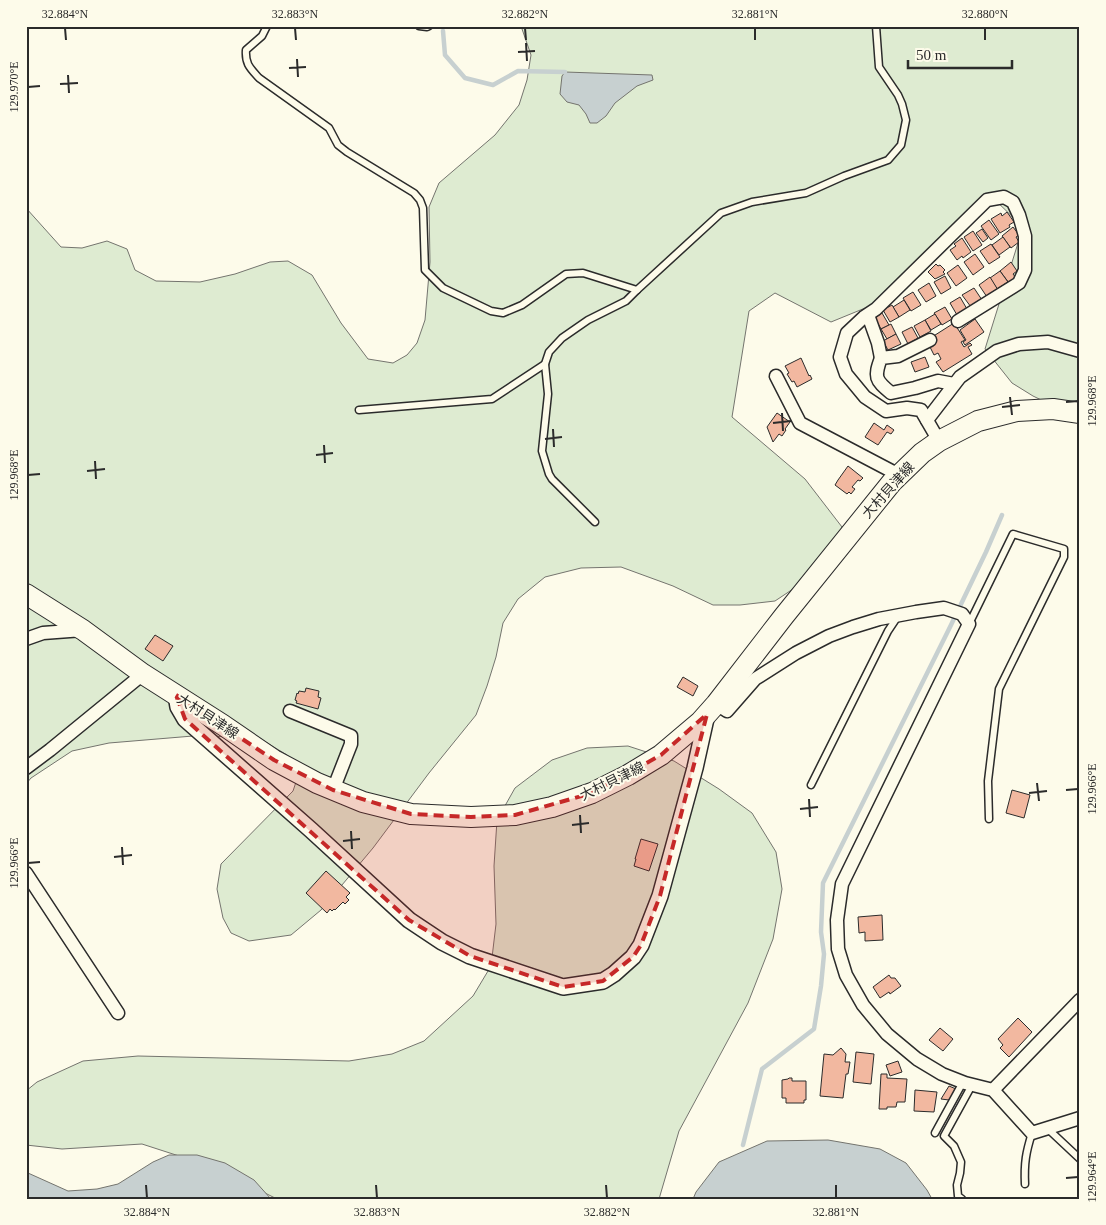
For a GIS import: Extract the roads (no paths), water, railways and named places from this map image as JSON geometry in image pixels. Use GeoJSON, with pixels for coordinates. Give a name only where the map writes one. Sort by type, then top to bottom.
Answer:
{"type":"FeatureCollection","features":[{"type":"Feature","properties":{"kind":"main road","name":"大村貝津線"},"geometry":{"type":"LineString","coordinates":[[26,594],[83,630],[143,674],[274,760],[317,783],[364,802],[412,814],[471,818],[515,815],[552,807],[592,793],[628,776],[661,754],[700,722],[892,482],[922,453],[939,441],[978,421],[1017,411],[1053,409],[1080,413]]}},
{"type":"Feature","properties":{"kind":"street"},"geometry":{"type":"LineString","coordinates":[[939,441],[921,410],[906,408],[886,411],[865,397],[846,374],[840,357],[847,333],[876,309],[987,200],[1004,198],[1013,202],[1019,215],[1025,236],[1025,270],[1019,283],[958,321]]}},
{"type":"Feature","properties":{"kind":"street"},"geometry":{"type":"LineString","coordinates":[[868,315],[881,358],[876,372],[880,384],[891,393],[938,381],[954,384]]}},
{"type":"Feature","properties":{"kind":"street"},"geometry":{"type":"LineString","coordinates":[[881,358],[898,356],[930,340]]}},
{"type":"Feature","properties":{"kind":"street"},"geometry":{"type":"LineString","coordinates":[[927,420],[960,377],[997,351],[1019,344],[1048,342],[1080,351]]}},
{"type":"Feature","properties":{"kind":"street"},"geometry":{"type":"LineString","coordinates":[[776,376],[800,423],[899,475]]}},
{"type":"Feature","properties":{"kind":"street"},"geometry":{"type":"LineString","coordinates":[[176,695],[178,707],[185,719],[311,830],[409,920],[442,942],[470,956],[563,987],[603,982],[633,957],[641,945],[660,896],[711,709],[727,710],[755,680],[796,653],[829,636],[879,619],[899,615],[944,608],[962,614],[969,624],[842,884],[837,920],[838,948],[846,975],[863,1005],[887,1034],[917,1059],[942,1074],[993,1090],[1032,1133],[1080,1118]]}},
{"type":"Feature","properties":{"kind":"street"},"geometry":{"type":"LineString","coordinates":[[26,639],[43,633],[83,630]]}},
{"type":"Feature","properties":{"kind":"street"},"geometry":{"type":"LineString","coordinates":[[26,768],[143,674]]}},
{"type":"Feature","properties":{"kind":"street"},"geometry":{"type":"LineString","coordinates":[[290,711],[351,736],[351,744],[333,790]]}},
{"type":"Feature","properties":{"kind":"street"},"geometry":{"type":"LineString","coordinates":[[26,873],[118,1013]]}},
{"type":"Feature","properties":{"kind":"street"},"geometry":{"type":"LineString","coordinates":[[993,1090],[1080,1000]]}},
{"type":"Feature","properties":{"kind":"lane"},"geometry":{"type":"LineString","coordinates":[[267,26],[262,36],[246,50],[246,59],[250,68],[259,78],[329,128],[338,145],[346,152],[414,193],[420,200],[423,208],[425,270],[443,288],[492,311],[503,313],[522,306],[566,274],[583,273],[637,290]]}},
{"type":"Feature","properties":{"kind":"lane"},"geometry":{"type":"LineString","coordinates":[[419,26],[430,26]]}},
{"type":"Feature","properties":{"kind":"lane"},"geometry":{"type":"LineString","coordinates":[[595,522],[552,479],[542,451],[548,394],[545,364],[549,352],[562,338],[588,320],[626,301],[721,213],[752,202],[806,193],[844,176],[888,160],[900,145],[906,120],[898,96],[879,67],[876,26]]}},
{"type":"Feature","properties":{"kind":"lane"},"geometry":{"type":"LineString","coordinates":[[359,410],[492,399],[545,364]]}},
{"type":"Feature","properties":{"kind":"lane"},"geometry":{"type":"LineString","coordinates":[[969,624],[1013,534],[1064,549],[1064,557],[999,689],[988,781],[989,820]]}},
{"type":"Feature","properties":{"kind":"lane"},"geometry":{"type":"LineString","coordinates":[[811,785],[888,631],[899,615]]}},
{"type":"Feature","properties":{"kind":"lane"},"geometry":{"type":"LineString","coordinates":[[935,1133],[967,1083]]}},
{"type":"Feature","properties":{"kind":"lane"},"geometry":{"type":"LineString","coordinates":[[962,1199],[958,1196],[957,1185],[961,1162],[954,1146],[944,1136],[967,1083]]}},
{"type":"Feature","properties":{"kind":"lane"},"geometry":{"type":"LineString","coordinates":[[1048,1128],[1080,1159]]}},
{"type":"Feature","properties":{"kind":"lane"},"geometry":{"type":"LineString","coordinates":[[1025,1184],[1024,1167],[1026,1152],[1032,1133]]}},
{"type":"Feature","properties":{"kind":"waterway"},"geometry":{"type":"LineString","coordinates":[[443,31],[445,55],[465,78],[493,85],[518,71],[565,72]]}},
{"type":"Feature","properties":{"kind":"waterway"},"geometry":{"type":"LineString","coordinates":[[743,1145],[762,1069],[814,1029],[824,954],[821,932],[823,883],[951,625],[1002,515]]}}]}
